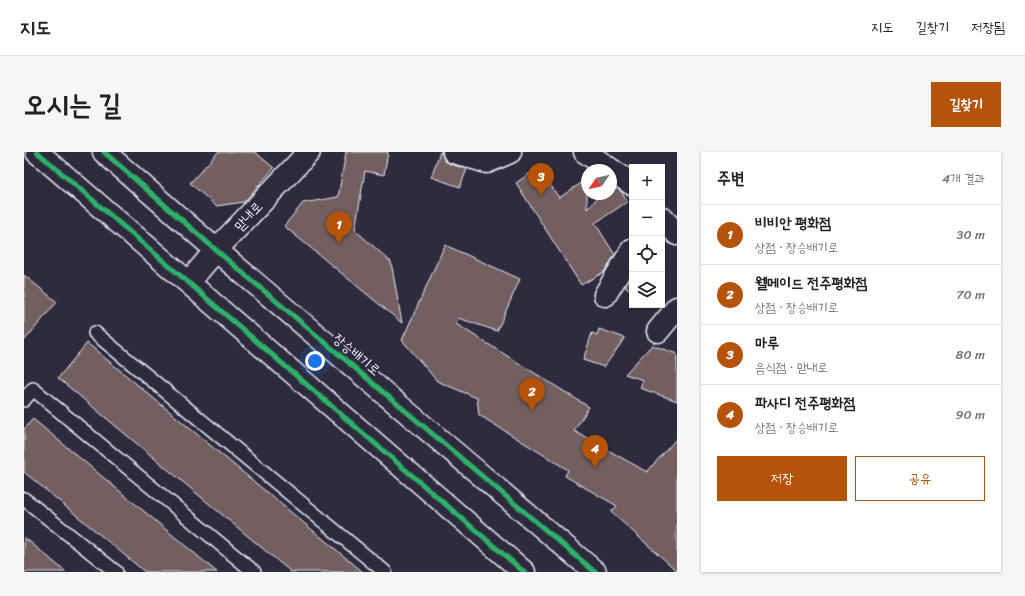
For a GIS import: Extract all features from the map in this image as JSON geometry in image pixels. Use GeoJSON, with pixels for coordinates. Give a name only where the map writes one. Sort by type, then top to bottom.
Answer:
{"type":"FeatureCollection","features":[{"type":"Feature","properties":{"kind":"street"},"geometry":{"type":"LineString","coordinates":[[37,152],[524,572]]}},
{"type":"Feature","properties":{"kind":"street","name":"장승배기로"},"geometry":{"type":"LineString","coordinates":[[104,152],[216,250],[595,572]]}},
{"type":"Feature","properties":{"kind":"street","name":"맏내로"},"geometry":{"type":"LineString","coordinates":[[189,282],[216,250],[308,152]]}},
{"type":"Feature","properties":{"kind":"street"},"geometry":{"type":"LineString","coordinates":[[454,152],[487,162],[510,152]]}},
{"type":"Feature","properties":{"kind":"street"},"geometry":{"type":"LineString","coordinates":[[585,152],[629,182]]}},
{"type":"Feature","properties":{"kind":"street"},"geometry":{"type":"LineString","coordinates":[[665,221],[677,234]]}},
{"type":"Feature","properties":{"kind":"street"},"geometry":{"type":"LineString","coordinates":[[605,295],[629,255]]}},
{"type":"Feature","properties":{"kind":"street"},"geometry":{"type":"LineString","coordinates":[[658,331],[677,308]]}},
{"type":"Feature","properties":{"kind":"lane"},"geometry":{"type":"LineString","coordinates":[[96,333],[384,572]]}},
{"type":"Feature","properties":{"kind":"lane"},"geometry":{"type":"LineString","coordinates":[[24,400],[33,388],[254,572]]}},
{"type":"Feature","properties":{"kind":"lane"},"geometry":{"type":"LineString","coordinates":[[24,499],[116,572]]}},
{"type":"Feature","properties":{"kind":"building"},"geometry":{"type":"Polygon","coordinates":[[[218,152],[255,152],[274,168],[244,202],[216,206],[190,183],[218,152]]]}},
{"type":"Feature","properties":{"kind":"building"},"geometry":{"type":"Polygon","coordinates":[[[346,152],[388,152],[384,175],[365,171],[355,230],[391,262],[402,323],[284,226],[303,203],[338,197],[346,152]]]}},
{"type":"Feature","properties":{"kind":"building"},"geometry":{"type":"Polygon","coordinates":[[[440,152],[442,152],[445,161],[467,169],[460,187],[431,177],[440,152]]]}},
{"type":"Feature","properties":{"kind":"building"},"geometry":{"type":"Polygon","coordinates":[[[539,167],[559,198],[581,183],[581,200],[587,200],[587,209],[595,200],[617,200],[617,189],[621,191],[627,202],[595,223],[615,255],[604,272],[581,285],[516,183],[539,167]]]}},
{"type":"Feature","properties":{"kind":"building"},"geometry":{"type":"Polygon","coordinates":[[[445,245],[520,279],[497,331],[458,318],[456,324],[589,407],[574,431],[647,472],[677,438],[677,571],[611,512],[617,506],[565,476],[568,470],[479,415],[477,398],[437,381],[402,340],[445,245]]]}},
{"type":"Feature","properties":{"kind":"building"},"geometry":{"type":"Polygon","coordinates":[[[24,275],[57,302],[24,341],[24,275]]]}},
{"type":"Feature","properties":{"kind":"building"},"geometry":{"type":"Polygon","coordinates":[[[629,280],[629,290],[625,287],[629,280]]]}},
{"type":"Feature","properties":{"kind":"building"},"geometry":{"type":"Polygon","coordinates":[[[599,329],[625,338],[604,367],[583,360],[592,333],[597,335],[599,329]]]}},
{"type":"Feature","properties":{"kind":"building"},"geometry":{"type":"Polygon","coordinates":[[[87,343],[363,572],[291,572],[58,378],[87,343]]]}},
{"type":"Feature","properties":{"kind":"building"},"geometry":{"type":"Polygon","coordinates":[[[652,345],[677,354],[677,401],[640,388],[643,380],[625,374],[652,345]]]}},
{"type":"Feature","properties":{"kind":"building"},"geometry":{"type":"Polygon","coordinates":[[[33,419],[217,572],[145,572],[24,472],[24,429],[33,419]]]}},
{"type":"Feature","properties":{"kind":"building"},"geometry":{"type":"Polygon","coordinates":[[[24,537],[66,572],[24,572],[24,537]]]}},
{"type":"Feature","properties":{"kind":"cycle path"},"geometry":{"type":"LineString","coordinates":[[37,152],[524,572]]}},
{"type":"Feature","properties":{"kind":"cycle path"},"geometry":{"type":"LineString","coordinates":[[104,152],[216,250],[595,572]]}},
{"type":"Feature","properties":{"kind":"place","name":"마루"},"geometry":{"type":"Point","coordinates":[541,196]}},
{"type":"Feature","properties":{"kind":"place","name":"비비안 평화점"},"geometry":{"type":"Point","coordinates":[339,244]}},
{"type":"Feature","properties":{"kind":"place","name":"웰메이드 전주평화점"},"geometry":{"type":"Point","coordinates":[532,411]}},
{"type":"Feature","properties":{"kind":"place","name":"파사디 전주평화점"},"geometry":{"type":"Point","coordinates":[595,468]}}]}
